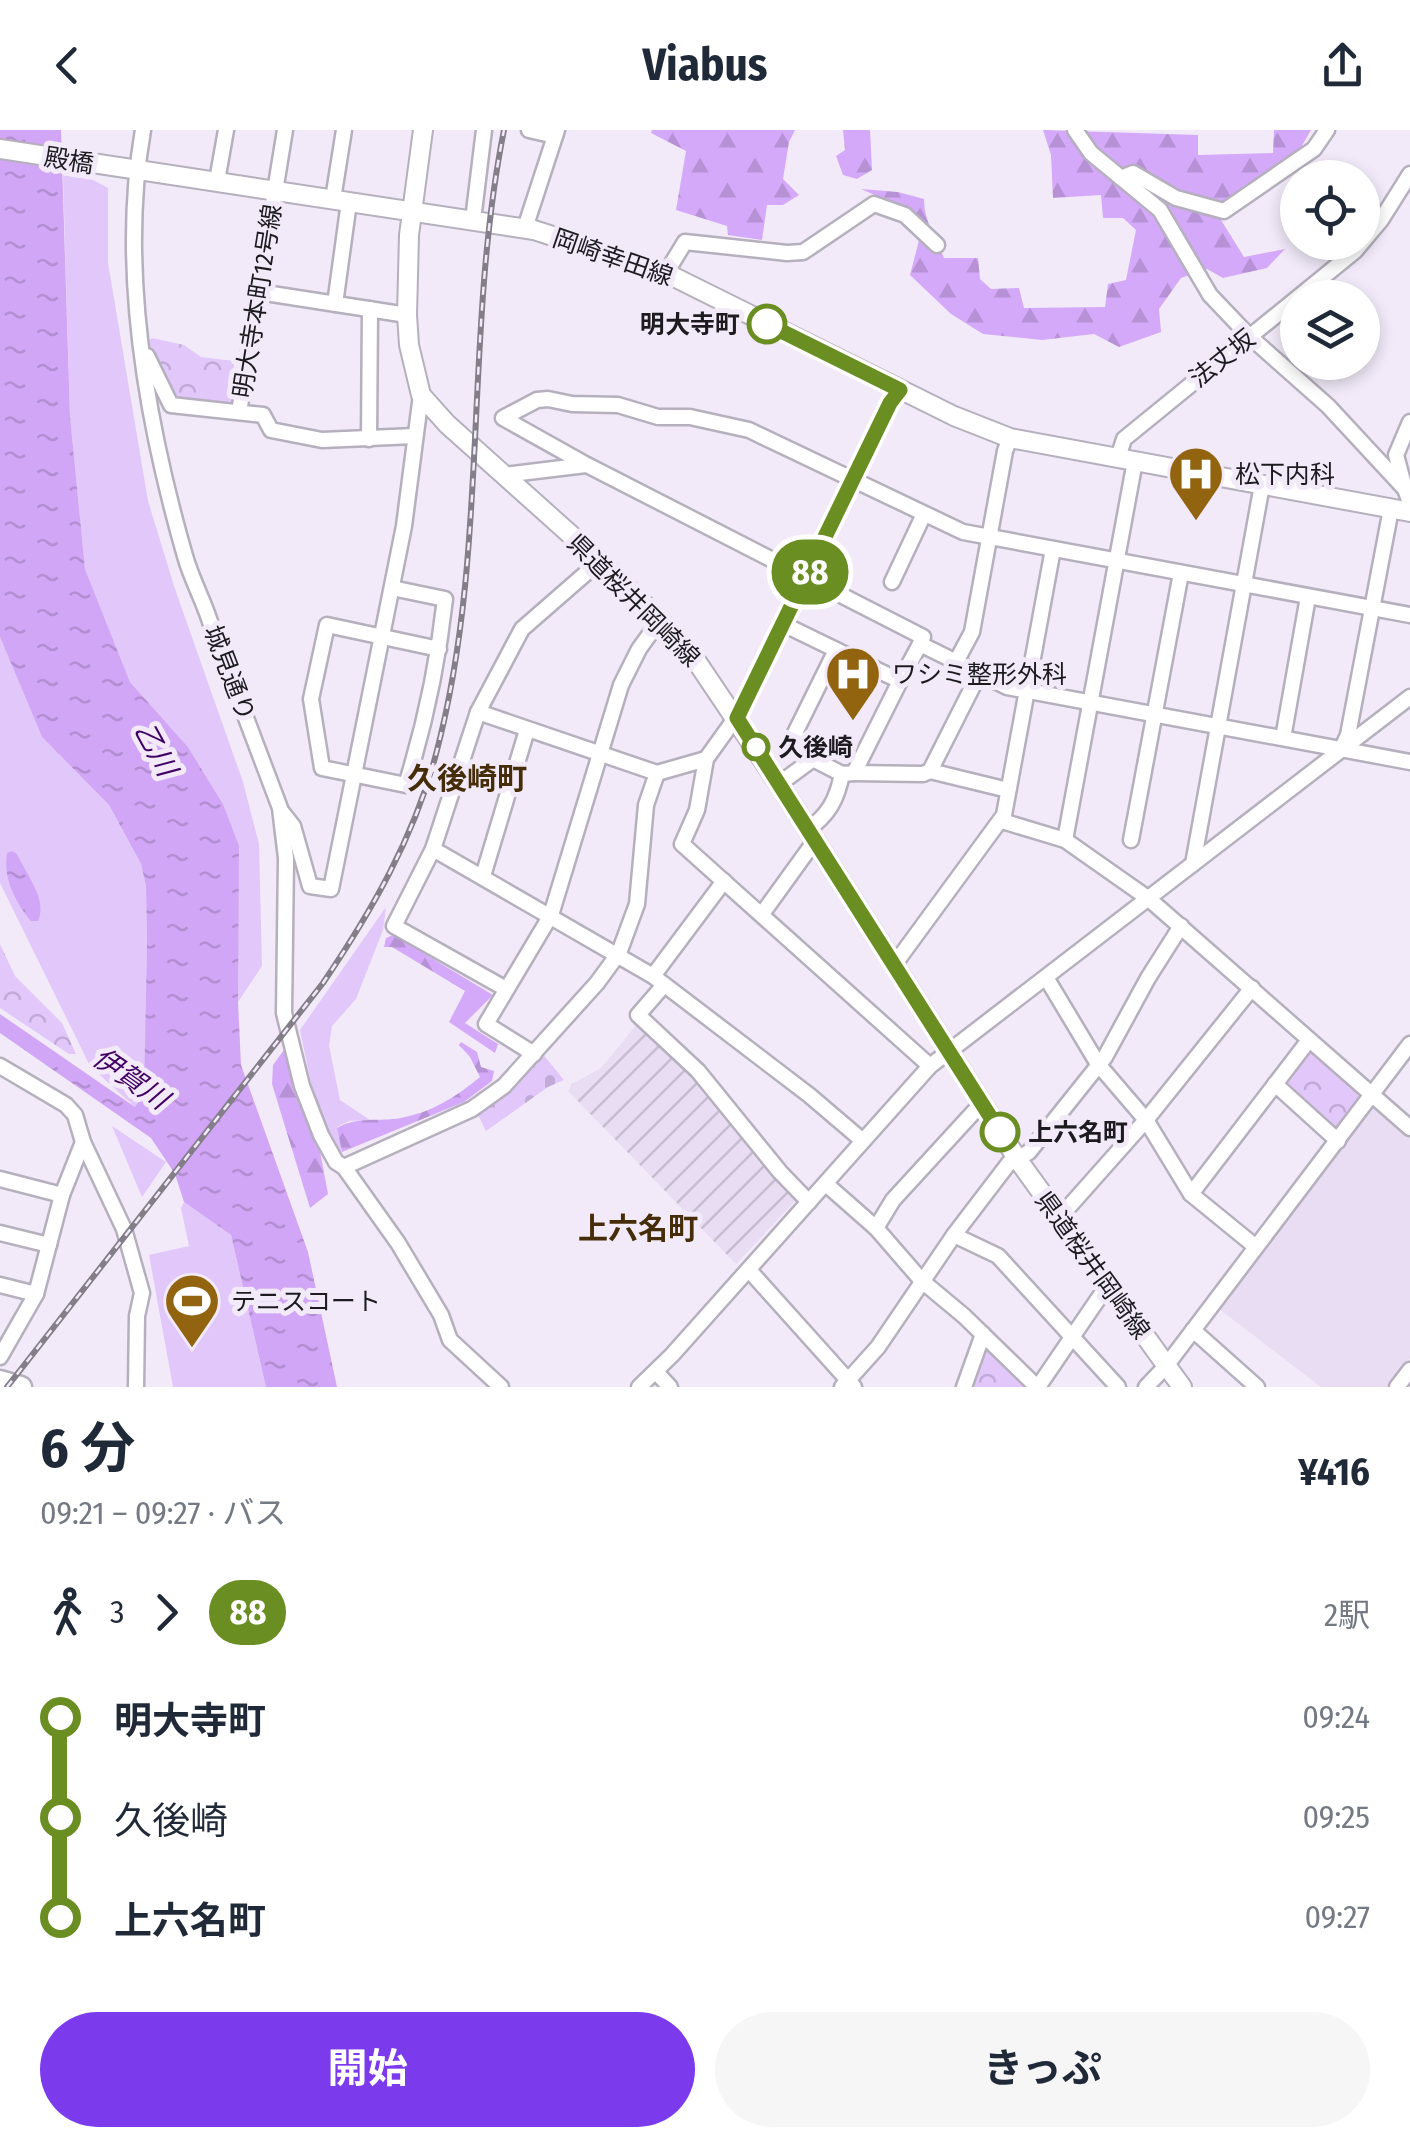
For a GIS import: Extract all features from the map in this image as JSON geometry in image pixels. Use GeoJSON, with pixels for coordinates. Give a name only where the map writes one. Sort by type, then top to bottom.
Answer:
{"type":"FeatureCollection","features":[{"type":"Feature","properties":{"kind":"highway"},"geometry":{"type":"LineString","coordinates":[[0,1382],[21,1387]]}},
{"type":"Feature","properties":{"kind":"main road","name":"県道桜井岡崎線"},"geometry":{"type":"LineString","coordinates":[[423,130],[412,211],[407,315],[409,345],[421,394],[446,424],[600,561],[697,662],[737,718],[1018,1160],[1182,1387]]}},
{"type":"Feature","properties":{"kind":"main road","name":"殿橋"},"geometry":{"type":"LineString","coordinates":[[0,149],[138,170]]}},
{"type":"Feature","properties":{"kind":"main road","name":"岡崎幸田線"},"geometry":{"type":"LineString","coordinates":[[138,170],[525,228],[666,273],[900,390],[1010,438],[1410,512]]}},
{"type":"Feature","properties":{"kind":"street","name":"城見通り"},"geometry":{"type":"LineString","coordinates":[[143,130],[134,219],[148,394],[186,558],[280,808],[286,858],[284,1013],[302,1086],[320,1135],[398,1243],[441,1315],[450,1340],[502,1387]]}},
{"type":"Feature","properties":{"kind":"street"},"geometry":{"type":"LineString","coordinates":[[217,181],[226,130]]}},
{"type":"Feature","properties":{"kind":"street","name":"明大寺本町12号線"},"geometry":{"type":"LineString","coordinates":[[240,412],[285,130]]}},
{"type":"Feature","properties":{"kind":"street"},"geometry":{"type":"LineString","coordinates":[[334,304],[344,130]]}},
{"type":"Feature","properties":{"kind":"street"},"geometry":{"type":"LineString","coordinates":[[473,220],[484,130]]}},
{"type":"Feature","properties":{"kind":"street"},"geometry":{"type":"LineString","coordinates":[[525,228],[556,133],[529,130]]}},
{"type":"Feature","properties":{"kind":"street"},"geometry":{"type":"LineString","coordinates":[[1075,130],[1091,153],[1160,210],[1210,295],[1249,336],[1328,406],[1408,496]]}},
{"type":"Feature","properties":{"kind":"street"},"geometry":{"type":"LineString","coordinates":[[1121,178],[1133,173],[1176,198],[1224,211],[1314,150],[1327,130]]}},
{"type":"Feature","properties":{"kind":"street","name":"法丈坂"},"geometry":{"type":"LineString","coordinates":[[1126,459],[1124,439],[1368,238],[1410,174]]}},
{"type":"Feature","properties":{"kind":"street"},"geometry":{"type":"LineString","coordinates":[[666,273],[684,242],[803,252],[874,204],[905,215],[938,246]]}},
{"type":"Feature","properties":{"kind":"street"},"geometry":{"type":"LineString","coordinates":[[258,292],[407,315]]}},
{"type":"Feature","properties":{"kind":"street"},"geometry":{"type":"LineString","coordinates":[[369,440],[370,309]]}},
{"type":"Feature","properties":{"kind":"street"},"geometry":{"type":"LineString","coordinates":[[142,347],[171,405],[263,415],[271,430],[322,440],[414,436]]}},
{"type":"Feature","properties":{"kind":"street"},"geometry":{"type":"LineString","coordinates":[[900,390],[737,718],[706,759],[697,810],[682,844],[930,1066]]}},
{"type":"Feature","properties":{"kind":"street"},"geometry":{"type":"LineString","coordinates":[[280,808],[293,826],[310,886],[331,889],[404,526],[421,394]]}},
{"type":"Feature","properties":{"kind":"street"},"geometry":{"type":"LineString","coordinates":[[762,914],[831,809],[923,637],[503,418],[525,406],[548,399],[618,405],[669,418],[690,417],[749,430],[963,532],[1410,615]]}},
{"type":"Feature","properties":{"kind":"street"},"geometry":{"type":"LineString","coordinates":[[1408,496],[1396,455],[1410,422]]}},
{"type":"Feature","properties":{"kind":"street"},"geometry":{"type":"LineString","coordinates":[[956,662],[972,632],[1010,438]]}},
{"type":"Feature","properties":{"kind":"street"},"geometry":{"type":"LineString","coordinates":[[1065,840],[1116,560],[1126,459]]}},
{"type":"Feature","properties":{"kind":"street"},"geometry":{"type":"LineString","coordinates":[[504,475],[587,465]]}},
{"type":"Feature","properties":{"kind":"street"},"geometry":{"type":"LineString","coordinates":[[1194,864],[1262,485]]}},
{"type":"Feature","properties":{"kind":"street"},"geometry":{"type":"LineString","coordinates":[[1342,749],[1348,735],[1390,508]]}},
{"type":"Feature","properties":{"kind":"street"},"geometry":{"type":"LineString","coordinates":[[892,582],[924,514]]}},
{"type":"Feature","properties":{"kind":"street"},"geometry":{"type":"LineString","coordinates":[[894,965],[1002,820],[1053,549]]}},
{"type":"Feature","properties":{"kind":"street"},"geometry":{"type":"LineString","coordinates":[[506,990],[394,926],[433,849],[478,712],[522,630],[600,561]]}},
{"type":"Feature","properties":{"kind":"street"},"geometry":{"type":"LineString","coordinates":[[1131,840],[1181,574]]}},
{"type":"Feature","properties":{"kind":"street"},"geometry":{"type":"LineString","coordinates":[[392,588],[445,599],[439,649],[406,784],[322,768],[312,699],[327,625],[439,649]]}},
{"type":"Feature","properties":{"kind":"street"},"geometry":{"type":"LineString","coordinates":[[1282,738],[1308,597]]}},
{"type":"Feature","properties":{"kind":"street"},"geometry":{"type":"LineString","coordinates":[[534,1054],[486,1024],[551,915],[621,684],[660,620]]}},
{"type":"Feature","properties":{"kind":"street"},"geometry":{"type":"LineString","coordinates":[[785,624],[900,681]]}},
{"type":"Feature","properties":{"kind":"street"},"geometry":{"type":"LineString","coordinates":[[920,644],[1007,687],[1410,762]]}},
{"type":"Feature","properties":{"kind":"street"},"geometry":{"type":"LineString","coordinates":[[836,650],[795,732],[813,759],[848,774],[930,771],[1008,790]]}},
{"type":"Feature","properties":{"kind":"street"},"geometry":{"type":"LineString","coordinates":[[930,771],[980,674]]}},
{"type":"Feature","properties":{"kind":"street"},"geometry":{"type":"LineString","coordinates":[[639,1387],[930,1066],[1410,697]]}},
{"type":"Feature","properties":{"kind":"street"},"geometry":{"type":"LineString","coordinates":[[478,712],[657,773],[706,759]]}},
{"type":"Feature","properties":{"kind":"street"},"geometry":{"type":"LineString","coordinates":[[483,876],[528,730]]}},
{"type":"Feature","properties":{"kind":"street"},"geometry":{"type":"LineString","coordinates":[[779,784],[813,759]]}},
{"type":"Feature","properties":{"kind":"street"},"geometry":{"type":"LineString","coordinates":[[344,1168],[472,1110],[504,1086],[619,953],[636,904],[646,805],[657,773]]}},
{"type":"Feature","properties":{"kind":"street"},"geometry":{"type":"LineString","coordinates":[[1002,820],[1065,840],[1150,899],[1410,1128]]}},
{"type":"Feature","properties":{"kind":"street"},"geometry":{"type":"LineString","coordinates":[[433,849],[619,953],[809,1095],[863,1141]]}},
{"type":"Feature","properties":{"kind":"street"},"geometry":{"type":"LineString","coordinates":[[724,881],[638,1015],[698,1072],[809,1202]]}},
{"type":"Feature","properties":{"kind":"street"},"geometry":{"type":"LineString","coordinates":[[749,1270],[849,1385],[1009,1163],[1030,1152],[1098,1064],[1182,926]]}},
{"type":"Feature","properties":{"kind":"street"},"geometry":{"type":"LineString","coordinates":[[1047,979],[1098,1064],[1146,1120],[1191,1194],[1256,1247]]}},
{"type":"Feature","properties":{"kind":"street"},"geometry":{"type":"LineString","coordinates":[[1058,1218],[1146,1120],[1252,988]]}},
{"type":"Feature","properties":{"kind":"street"},"geometry":{"type":"LineString","coordinates":[[1191,1194],[1309,1040]]}},
{"type":"Feature","properties":{"kind":"street"},"geometry":{"type":"LineString","coordinates":[[1146,1387],[1166,1366],[1410,1044]]}},
{"type":"Feature","properties":{"kind":"street"},"geometry":{"type":"LineString","coordinates":[[0,1066],[66,1105],[75,1115],[83,1142],[128,1238],[142,1293],[137,1316],[136,1387]]}},
{"type":"Feature","properties":{"kind":"street"},"geometry":{"type":"LineString","coordinates":[[1275,1084],[1338,1140]]}},
{"type":"Feature","properties":{"kind":"street"},"geometry":{"type":"LineString","coordinates":[[876,1228],[893,1200],[982,1103]]}},
{"type":"Feature","properties":{"kind":"street"},"geometry":{"type":"LineString","coordinates":[[0,1357],[6,1333],[36,1294],[62,1195],[83,1142]]}},
{"type":"Feature","properties":{"kind":"street"},"geometry":{"type":"LineString","coordinates":[[0,1179],[62,1195]]}},
{"type":"Feature","properties":{"kind":"street"},"geometry":{"type":"LineString","coordinates":[[826,1184],[876,1228],[922,1282],[1037,1387],[1107,1286]]}},
{"type":"Feature","properties":{"kind":"street"},"geometry":{"type":"LineString","coordinates":[[0,1233],[49,1245]]}},
{"type":"Feature","properties":{"kind":"street"},"geometry":{"type":"LineString","coordinates":[[954,1235],[998,1256],[1118,1387]]}},
{"type":"Feature","properties":{"kind":"street"},"geometry":{"type":"LineString","coordinates":[[0,1285],[36,1294]]}},
{"type":"Feature","properties":{"kind":"street"},"geometry":{"type":"LineString","coordinates":[[1193,1330],[1258,1387]]}},
{"type":"Feature","properties":{"kind":"street"},"geometry":{"type":"LineString","coordinates":[[964,1387],[983,1334]]}},
{"type":"Feature","properties":{"kind":"street"},"geometry":{"type":"LineString","coordinates":[[1397,1387],[1410,1370]]}},
{"type":"Feature","properties":{"kind":"street"},"geometry":{"type":"LineString","coordinates":[[656,1372],[670,1387]]}},
{"type":"Feature","properties":{"kind":"shaded area"},"geometry":{"type":"Polygon","coordinates":[[[638,1023],[691,1072],[797,1199],[736,1264],[568,1091],[572,1084],[601,1068],[638,1023]]]}},
{"type":"Feature","properties":{"kind":"shaded area"},"geometry":{"type":"Polygon","coordinates":[[[1373,1105],[1410,1137],[1410,1358],[1388,1387],[1321,1387],[1218,1308],[1373,1105]]]}},
{"type":"Feature","properties":{"kind":"green space"},"geometry":{"type":"Polygon","coordinates":[[[795,130],[783,179],[799,195],[783,205],[767,205],[762,240],[728,235],[727,226],[676,210],[686,151],[651,133],[795,130]]]}},
{"type":"Feature","properties":{"kind":"green space"},"geometry":{"type":"Polygon","coordinates":[[[843,130],[870,130],[872,170],[857,179],[843,175],[836,156],[845,150],[843,130]]]}},
{"type":"Feature","properties":{"kind":"green space"},"geometry":{"type":"Polygon","coordinates":[[[1043,130],[1198,135],[1198,155],[1273,153],[1274,130],[1311,130],[1295,158],[1280,160],[1280,171],[1221,220],[1244,257],[1280,250],[1280,254],[1267,268],[1223,278],[1207,269],[1181,278],[1159,309],[1161,332],[1119,347],[1094,334],[1042,340],[983,334],[951,314],[910,275],[923,225],[904,208],[861,189],[924,199],[928,222],[944,258],[978,258],[980,279],[991,289],[1019,288],[1024,308],[1105,307],[1108,284],[1126,280],[1136,230],[1123,218],[1103,218],[1101,195],[1053,198],[1051,155],[1043,130]]]}},
{"type":"Feature","properties":{"kind":"green space"},"geometry":{"type":"Polygon","coordinates":[[[63,175],[93,180],[108,188],[108,263],[148,501],[243,782],[259,844],[262,966],[238,1002],[238,846],[223,804],[188,747],[130,682],[85,569],[70,416],[63,175]]]}},
{"type":"Feature","properties":{"kind":"green space"},"geometry":{"type":"Polygon","coordinates":[[[152,338],[184,345],[201,357],[234,361],[233,408],[170,400],[147,342],[152,338]]]}},
{"type":"Feature","properties":{"kind":"green space"},"geometry":{"type":"Polygon","coordinates":[[[0,637],[42,737],[109,805],[141,864],[146,886],[145,1094],[136,1108],[90,1066],[0,883],[0,637]]]}},
{"type":"Feature","properties":{"kind":"green space"},"geometry":{"type":"Polygon","coordinates":[[[386,907],[383,930],[356,999],[332,1026],[329,1046],[340,1100],[370,1120],[349,1121],[337,1127],[340,1154],[315,1102],[300,1030],[386,907]]]}},
{"type":"Feature","properties":{"kind":"green space"},"geometry":{"type":"Polygon","coordinates":[[[393,935],[493,995],[465,1023],[498,1044],[495,1053],[449,1022],[465,991],[392,947],[384,947],[386,938],[393,935]]]}},
{"type":"Feature","properties":{"kind":"green space"},"geometry":{"type":"Polygon","coordinates":[[[0,944],[15,976],[62,1023],[76,1054],[69,1054],[0,1008],[0,944]]]}},
{"type":"Feature","properties":{"kind":"green space"},"geometry":{"type":"Polygon","coordinates":[[[461,1042],[477,1052],[481,1067],[494,1071],[492,1081],[464,1102],[342,1152],[337,1128],[352,1122],[423,1112],[480,1077],[459,1045],[461,1042]]]}},
{"type":"Feature","properties":{"kind":"green space"},"geometry":{"type":"Polygon","coordinates":[[[286,1047],[319,1146],[328,1194],[310,1208],[272,1084],[273,1065],[286,1047]]]}},
{"type":"Feature","properties":{"kind":"green space"},"geometry":{"type":"Polygon","coordinates":[[[1308,1048],[1362,1099],[1336,1133],[1282,1081],[1308,1048]]]}},
{"type":"Feature","properties":{"kind":"green space"},"geometry":{"type":"Polygon","coordinates":[[[542,1053],[564,1080],[486,1131],[476,1111],[542,1053]]]}},
{"type":"Feature","properties":{"kind":"green space"},"geometry":{"type":"Polygon","coordinates":[[[112,1126],[166,1162],[142,1197],[112,1126]]]}},
{"type":"Feature","properties":{"kind":"green space"},"geometry":{"type":"Polygon","coordinates":[[[184,1202],[231,1235],[266,1387],[173,1387],[149,1255],[189,1246],[181,1208],[184,1202]]]}},
{"type":"Feature","properties":{"kind":"green space"},"geometry":{"type":"Polygon","coordinates":[[[988,1346],[1029,1387],[969,1387],[984,1347],[988,1346]]]}},
{"type":"Feature","properties":{"kind":"water","name":"乙川"},"geometry":{"type":"Polygon","coordinates":[[[0,130],[61,130],[70,416],[85,569],[130,682],[188,747],[223,804],[239,846],[241,1065],[308,1252],[337,1387],[266,1387],[231,1235],[184,1202],[175,1174],[151,1138],[0,1033],[0,1014],[135,1107],[144,1094],[147,944],[146,886],[141,864],[109,805],[42,737],[0,637],[0,130]]]}},
{"type":"Feature","properties":{"kind":"water"},"geometry":{"type":"Polygon","coordinates":[[[12,851],[35,887],[40,904],[38,921],[31,921],[12,889],[6,862],[7,853],[12,851]]]}},
{"type":"Feature","properties":{"kind":"railway"},"geometry":{"type":"LineString","coordinates":[[7,1387],[323,983],[374,901],[416,815],[436,754],[453,677],[464,599],[484,285],[504,130]]}},
{"type":"Feature","properties":{"kind":"bus line","name":"88"},"geometry":{"type":"LineString","coordinates":[[767,324],[900,390],[890,403],[737,718],[1000,1132]]}},
{"type":"Feature","properties":{"kind":"place","name":"明大寺町"},"geometry":{"type":"Point","coordinates":[767,324]}},
{"type":"Feature","properties":{"kind":"place","name":"松下内科"},"geometry":{"type":"Point","coordinates":[1196,523]}},
{"type":"Feature","properties":{"kind":"place","name":"ワシミ整形外科"},"geometry":{"type":"Point","coordinates":[853,723]}},
{"type":"Feature","properties":{"kind":"place","name":"久後崎"},"geometry":{"type":"Point","coordinates":[756,747]}},
{"type":"Feature","properties":{"kind":"place","name":"上六名町"},"geometry":{"type":"Point","coordinates":[1000,1132]}},
{"type":"Feature","properties":{"kind":"place","name":"テニスコート"},"geometry":{"type":"Point","coordinates":[192,1350]}},
{"type":"Feature","properties":{"kind":"district","name":"久後崎町"},"geometry":{"type":"Point","coordinates":[467,779]}},
{"type":"Feature","properties":{"kind":"district","name":"上六名町"},"geometry":{"type":"Point","coordinates":[638,1229]}},
{"type":"Feature","properties":{"kind":"water label","name":"伊賀川"},"geometry":{"type":"Point","coordinates":[131,1078]}}]}
